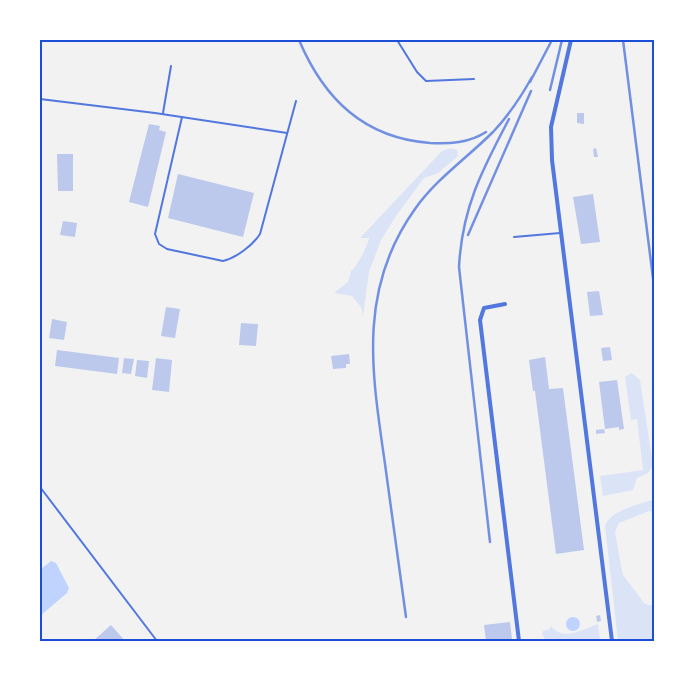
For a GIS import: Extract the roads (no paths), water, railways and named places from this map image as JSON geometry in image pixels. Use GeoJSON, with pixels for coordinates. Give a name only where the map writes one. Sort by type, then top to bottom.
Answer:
{"type":"FeatureCollection","features":[{"type":"Feature","properties":{"kind":"street"},"geometry":{"type":"LineString","coordinates":[[571,40],[550,140],[612,641]]}},
{"type":"Feature","properties":{"kind":"street"},"geometry":{"type":"LineString","coordinates":[[506,304],[484,308],[480,320],[519,641]]}},
{"type":"Feature","properties":{"kind":"lane"},"geometry":{"type":"LineString","coordinates":[[397,40],[417,72],[426,81],[474,79]]}},
{"type":"Feature","properties":{"kind":"lane"},"geometry":{"type":"LineString","coordinates":[[163,114],[171,66]]}},
{"type":"Feature","properties":{"kind":"lane"},"geometry":{"type":"LineString","coordinates":[[40,99],[163,114],[287,133]]}},
{"type":"Feature","properties":{"kind":"lane"},"geometry":{"type":"LineString","coordinates":[[182,117],[155,234],[156,240],[167,249],[217,261],[229,260],[254,242],[260,234],[296,101]]}},
{"type":"Feature","properties":{"kind":"lane"},"geometry":{"type":"LineString","coordinates":[[514,237],[560,233]]}},
{"type":"Feature","properties":{"kind":"lane"},"geometry":{"type":"LineString","coordinates":[[40,487],[157,641]]}},
{"type":"Feature","properties":{"kind":"water"},"geometry":{"type":"Polygon","coordinates":[[[51,561],[56,563],[69,588],[67,593],[40,616],[40,570],[51,561]]]}},
{"type":"Feature","properties":{"kind":"water"},"geometry":{"type":"Polygon","coordinates":[[[570,617],[576,617],[580,624],[576,631],[570,631],[566,627],[566,621],[570,617]]]}},
{"type":"Feature","properties":{"kind":"railway"},"geometry":{"type":"LineString","coordinates":[[299,40],[309,61],[334,97],[349,112],[366,124],[406,140],[430,143],[459,142],[480,136],[486,132]]}},
{"type":"Feature","properties":{"kind":"railway"},"geometry":{"type":"LineString","coordinates":[[530,82],[552,40]]}},
{"type":"Feature","properties":{"kind":"railway"},"geometry":{"type":"LineString","coordinates":[[550,90],[562,40]]}},
{"type":"Feature","properties":{"kind":"railway"},"geometry":{"type":"LineString","coordinates":[[623,40],[654,286]]}},
{"type":"Feature","properties":{"kind":"railway"},"geometry":{"type":"LineString","coordinates":[[406,617],[373,365],[373,333],[377,301],[384,270],[397,239],[423,198],[499,126],[532,77]]}},
{"type":"Feature","properties":{"kind":"railway"},"geometry":{"type":"LineString","coordinates":[[468,235],[531,91]]}},
{"type":"Feature","properties":{"kind":"railway"},"geometry":{"type":"LineString","coordinates":[[490,542],[459,267],[464,226],[475,190],[490,155],[509,119]]}}]}
